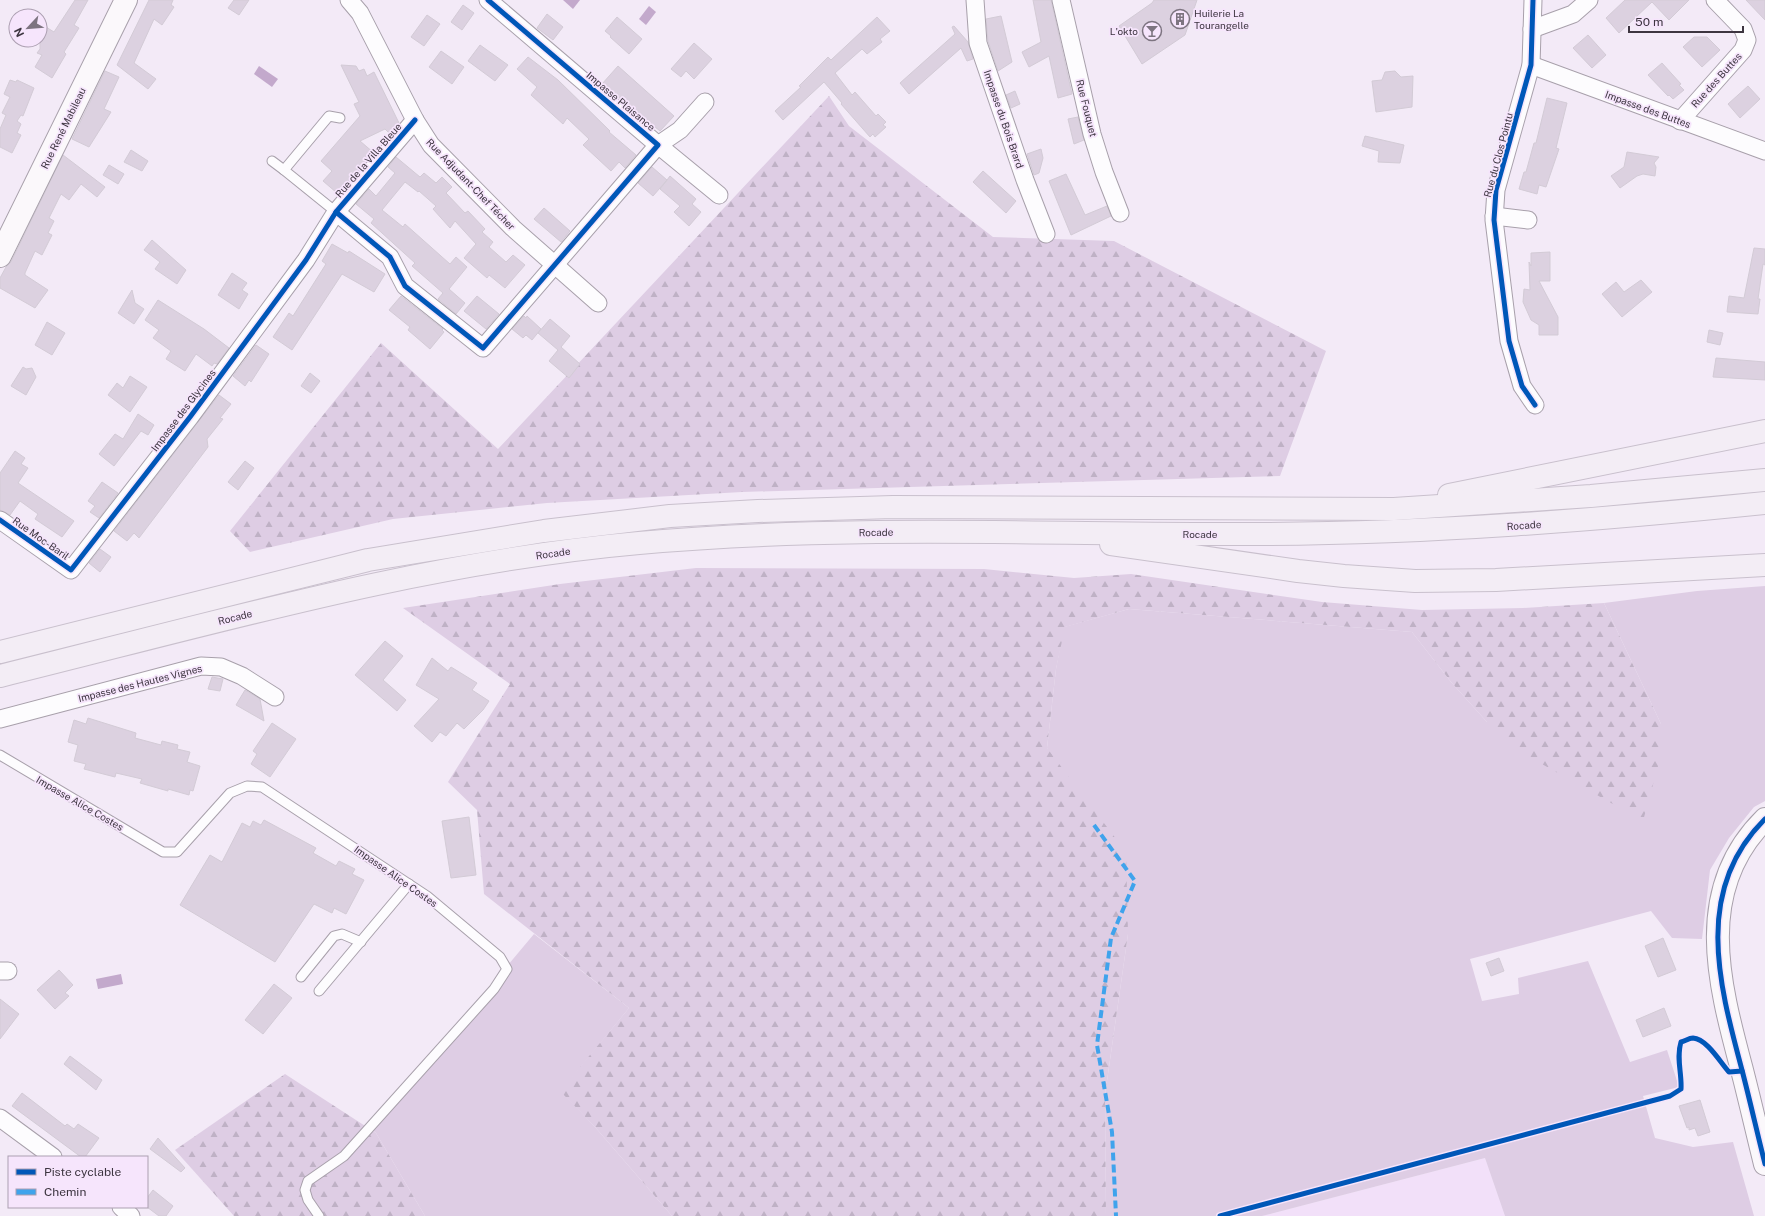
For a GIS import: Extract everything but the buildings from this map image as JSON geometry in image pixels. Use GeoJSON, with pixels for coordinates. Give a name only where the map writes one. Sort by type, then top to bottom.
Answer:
{"type":"FeatureCollection","features":[{"type":"Feature","properties":{"kind":"highway"},"geometry":{"type":"LineString","coordinates":[[1394,509],[1470,490],[1765,431]]}},
{"type":"Feature","properties":{"kind":"highway"},"geometry":{"type":"LineString","coordinates":[[0,652],[368,560],[544,531],[670,516],[758,511],[893,507],[1394,509],[1591,496],[1765,480]]}},
{"type":"Feature","properties":{"kind":"highway","name":"Rocade"},"geometry":{"type":"LineString","coordinates":[[0,676],[337,593],[462,567],[633,543],[760,535],[895,532],[1263,534],[1418,531],[1593,520],[1765,503]]}},
{"type":"Feature","properties":{"kind":"highway"},"geometry":{"type":"LineString","coordinates":[[1043,532],[1184,556],[1344,576],[1402,580],[1496,580],[1765,565]]}},
{"type":"Feature","properties":{"kind":"street","name":"Rue René Mabileau"},"geometry":{"type":"LineString","coordinates":[[0,256],[126,0]]}},
{"type":"Feature","properties":{"kind":"street","name":"Rue Adjudant-Chef Técher"},"geometry":{"type":"LineString","coordinates":[[349,0],[360,14],[415,120],[431,145],[513,228],[598,303]]}},
{"type":"Feature","properties":{"kind":"street","name":"Impasse Plaisance"},"geometry":{"type":"LineString","coordinates":[[488,0],[658,145],[556,265]]}},
{"type":"Feature","properties":{"kind":"street","name":"Impasse du Bois Brard"},"geometry":{"type":"LineString","coordinates":[[975,0],[978,43],[1025,180],[1046,234]]}},
{"type":"Feature","properties":{"kind":"street","name":"Rue Fouquet"},"geometry":{"type":"LineString","coordinates":[[1061,0],[1092,134],[1104,172],[1120,212]]}},
{"type":"Feature","properties":{"kind":"street","name":"Rue du Clos Pointu"},"geometry":{"type":"LineString","coordinates":[[1533,0],[1531,65],[1496,190],[1494,216],[1509,341],[1522,386],[1535,405]]}},
{"type":"Feature","properties":{"kind":"street"},"geometry":{"type":"LineString","coordinates":[[1532,29],[1573,14],[1589,0]]}},
{"type":"Feature","properties":{"kind":"street","name":"Rue des Buttes"},"geometry":{"type":"LineString","coordinates":[[1680,121],[1743,50],[1747,40],[1743,29],[1715,0]]}},
{"type":"Feature","properties":{"kind":"street","name":"Impasse des Buttes"},"geometry":{"type":"LineString","coordinates":[[1531,65],[1765,151]]}},
{"type":"Feature","properties":{"kind":"street"},"geometry":{"type":"LineString","coordinates":[[705,102],[680,130],[658,145],[719,195]]}},
{"type":"Feature","properties":{"kind":"street","name":"Rue de la Villa Bleue"},"geometry":{"type":"LineString","coordinates":[[306,260],[336,212],[415,120]]}},
{"type":"Feature","properties":{"kind":"street","name":"Rue de la Villa Bleue"},"geometry":{"type":"LineString","coordinates":[[336,212],[390,257],[405,286],[483,348],[556,265]]}},
{"type":"Feature","properties":{"kind":"street"},"geometry":{"type":"LineString","coordinates":[[1494,216],[1528,220]]}},
{"type":"Feature","properties":{"kind":"street","name":"Impasse des Glycines"},"geometry":{"type":"LineString","coordinates":[[71,570],[190,417],[306,260]]}},
{"type":"Feature","properties":{"kind":"street","name":"Rue Moc-Baril"},"geometry":{"type":"LineString","coordinates":[[0,520],[71,570]]}},
{"type":"Feature","properties":{"kind":"street","name":"Impasse des Hautes Vignes"},"geometry":{"type":"LineString","coordinates":[[0,719],[201,666],[221,667],[242,676],[275,697]]}},
{"type":"Feature","properties":{"kind":"street"},"geometry":{"type":"LineString","coordinates":[[1765,819],[1748,838],[1733,863],[1721,899],[1718,920],[1718,947],[1722,987],[1758,1105],[1765,1164]]}},
{"type":"Feature","properties":{"kind":"street"},"geometry":{"type":"LineString","coordinates":[[0,1118],[51,1156]]}},
{"type":"Feature","properties":{"kind":"street"},"geometry":{"type":"LineString","coordinates":[[122,1208],[131,1216]]}},
{"type":"Feature","properties":{"kind":"lane"},"geometry":{"type":"LineString","coordinates":[[284,170],[330,116],[340,118]]}},
{"type":"Feature","properties":{"kind":"lane"},"geometry":{"type":"LineString","coordinates":[[272,161],[336,212]]}},
{"type":"Feature","properties":{"kind":"lane","name":"Impasse Alice Costes"},"geometry":{"type":"LineString","coordinates":[[0,755],[163,852],[177,852],[230,793],[247,786],[262,787],[427,896],[500,957],[507,969],[494,989],[344,1156],[308,1181],[305,1190],[308,1200],[319,1216]]}},
{"type":"Feature","properties":{"kind":"lane"},"geometry":{"type":"LineString","coordinates":[[320,991],[409,884]]}},
{"type":"Feature","properties":{"kind":"lane"},"geometry":{"type":"LineString","coordinates":[[301,977],[334,936],[342,934],[361,942]]}},
{"type":"Feature","properties":{"kind":"shaded area"},"geometry":{"type":"Polygon","coordinates":[[[563,0],[580,0],[573,9],[563,0]]]}},
{"type":"Feature","properties":{"kind":"shaded area"},"geometry":{"type":"Polygon","coordinates":[[[649,6],[656,12],[646,25],[639,19],[649,6]]]}},
{"type":"Feature","properties":{"kind":"shaded area"},"geometry":{"type":"Polygon","coordinates":[[[259,66],[278,79],[272,87],[254,74],[259,66]]]}},
{"type":"Feature","properties":{"kind":"shaded area"},"geometry":{"type":"Polygon","coordinates":[[[121,974],[123,984],[98,989],[96,979],[121,974]]]}},
{"type":"Feature","properties":{"kind":"shaded area"},"geometry":{"type":"Polygon","coordinates":[[[1485,1158],[1505,1216],[1262,1216],[1485,1158]]]}},
{"type":"Feature","properties":{"kind":"green space"},"geometry":{"type":"Polygon","coordinates":[[[829,96],[849,126],[993,237],[1114,241],[1326,351],[1280,476],[742,492],[547,503],[393,519],[250,552],[230,531],[381,343],[498,449],[829,96]]]}},
{"type":"Feature","properties":{"kind":"green space"},"geometry":{"type":"Polygon","coordinates":[[[696,568],[984,569],[1074,578],[1131,574],[1322,602],[1422,610],[1523,608],[1604,603],[1661,724],[1660,759],[1643,821],[1533,759],[1487,722],[1451,682],[1412,632],[1129,609],[1065,627],[1056,669],[1047,748],[1126,852],[1128,934],[1105,1095],[1106,1216],[672,1216],[595,1127],[560,1091],[629,1008],[484,894],[477,810],[448,782],[510,684],[403,608],[560,584],[696,568]]]}},
{"type":"Feature","properties":{"kind":"green space"},"geometry":{"type":"Polygon","coordinates":[[[1765,586],[1765,801],[1754,807],[1729,838],[1710,870],[1702,939],[1672,938],[1651,911],[1470,959],[1482,1001],[1519,994],[1518,978],[1588,961],[1630,1062],[1667,1050],[1679,1087],[1643,1096],[1655,1138],[1693,1147],[1733,1142],[1754,1216],[1505,1216],[1485,1158],[1262,1216],[1106,1216],[1105,1095],[1128,934],[1047,748],[1056,669],[1064,627],[1129,609],[1412,632],[1451,682],[1487,722],[1661,724],[1604,603],[1697,591],[1765,586]]]}},
{"type":"Feature","properties":{"kind":"green space"},"geometry":{"type":"Polygon","coordinates":[[[534,934],[629,1008],[561,1091],[595,1127],[672,1216],[425,1216],[376,1133],[371,1129],[534,934]]]}},
{"type":"Feature","properties":{"kind":"green space"},"geometry":{"type":"Polygon","coordinates":[[[285,1074],[376,1133],[425,1216],[234,1216],[175,1150],[285,1074]]]}},
{"type":"Feature","properties":{"kind":"marked path"},"geometry":{"type":"LineString","coordinates":[[1094,825],[1135,881],[1111,938],[1097,1045],[1112,1132],[1116,1216]]}},
{"type":"Feature","properties":{"kind":"cycle path"},"geometry":{"type":"LineString","coordinates":[[336,212],[390,257],[405,286],[483,348],[658,145],[488,0]]}},
{"type":"Feature","properties":{"kind":"cycle path"},"geometry":{"type":"LineString","coordinates":[[1533,0],[1531,65],[1496,190],[1494,220],[1509,341],[1522,386],[1535,405]]}},
{"type":"Feature","properties":{"kind":"cycle path"},"geometry":{"type":"LineString","coordinates":[[0,520],[71,570],[190,417],[306,260],[336,212],[415,120]]}},
{"type":"Feature","properties":{"kind":"cycle path"},"geometry":{"type":"LineString","coordinates":[[1765,819],[1742,847],[1728,876],[1720,907],[1718,939],[1720,972],[1726,1004],[1765,1164]]}},
{"type":"Feature","properties":{"kind":"cycle path"},"geometry":{"type":"LineString","coordinates":[[1220,1216],[1670,1096],[1681,1089],[1679,1060],[1681,1042],[1690,1038],[1698,1039],[1703,1042],[1729,1072],[1742,1071]]}},
{"type":"Feature","properties":{"kind":"place","name":"Huilerie La Tourangelle"},"geometry":{"type":"Point","coordinates":[1180,19]}},
{"type":"Feature","properties":{"kind":"place","name":"L'okto"},"geometry":{"type":"Point","coordinates":[1152,31]}}]}
